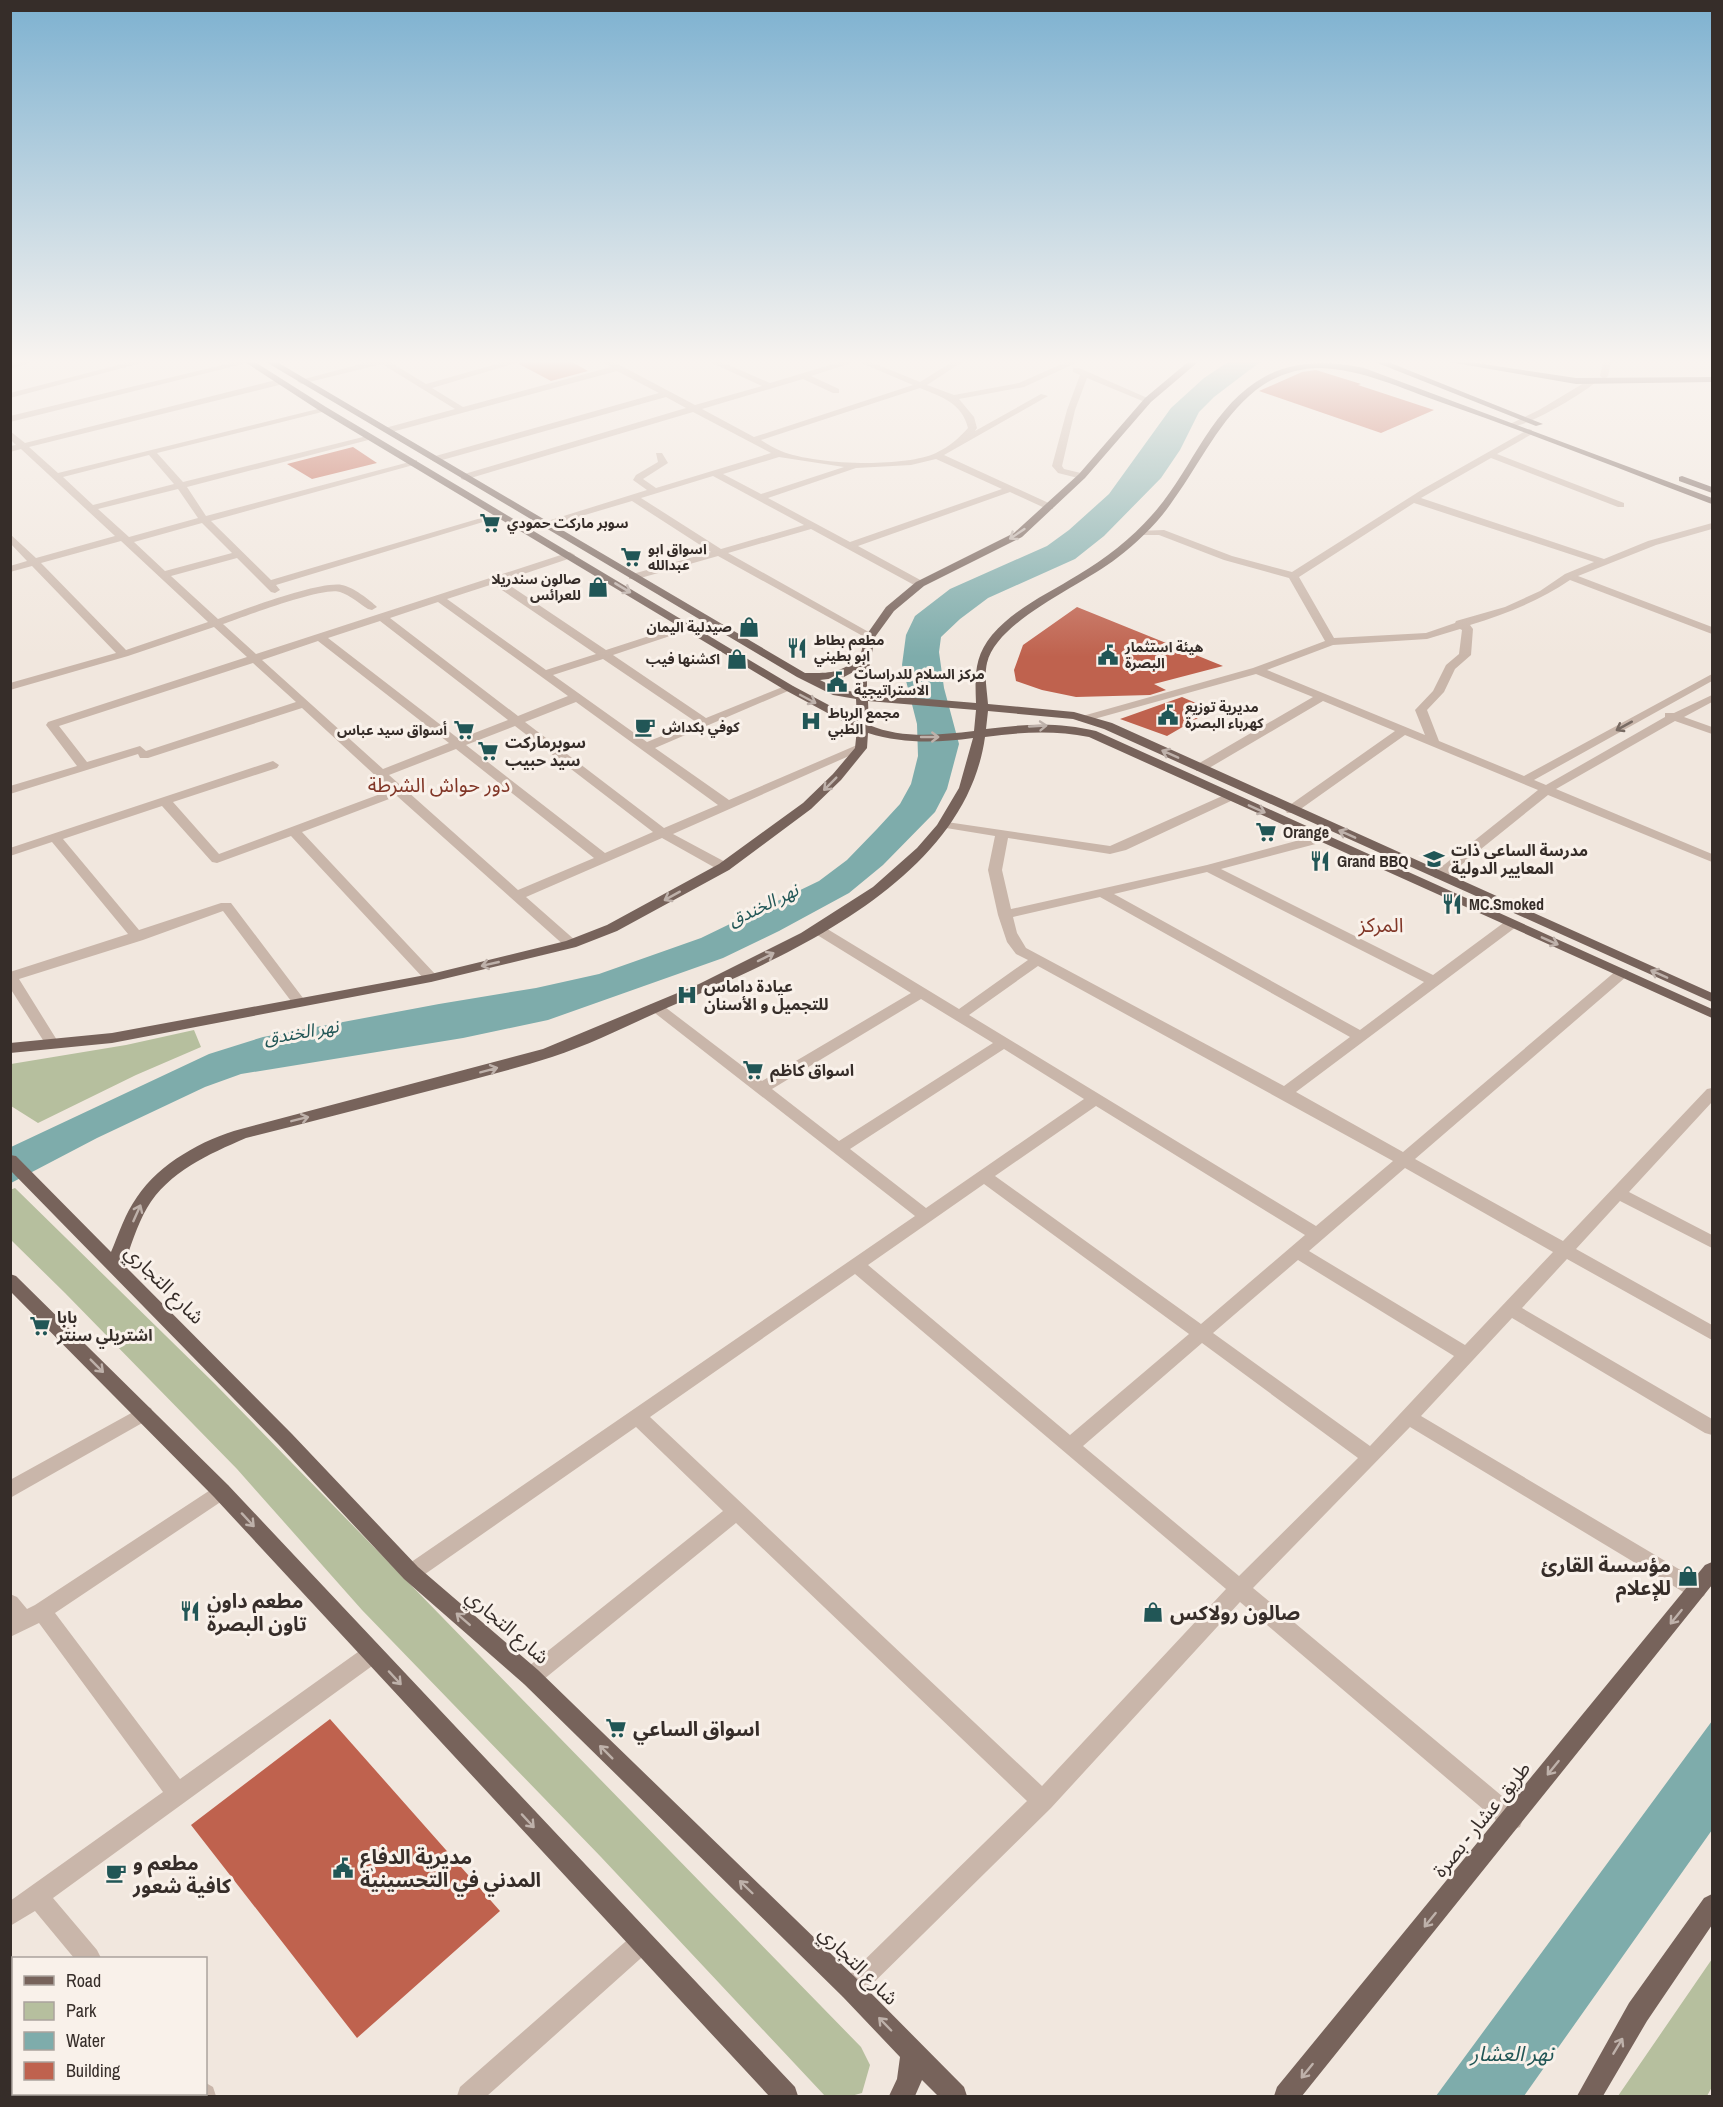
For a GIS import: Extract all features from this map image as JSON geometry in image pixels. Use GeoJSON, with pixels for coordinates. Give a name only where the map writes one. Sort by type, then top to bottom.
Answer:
{"type":"FeatureCollection","features":[{"type":"Feature","properties":{"kind":"main road"},"geometry":{"type":"LineString","coordinates":[[411,460],[789,688],[863,727],[898,737],[963,737],[1035,726],[1078,730],[1092,734],[1228,791],[1322,838],[1713,1014]]}},
{"type":"Feature","properties":{"kind":"main road"},"geometry":{"type":"LineString","coordinates":[[437,460],[801,675],[837,693],[862,698],[982,709],[1038,711],[1108,726],[1200,768],[1228,791],[1291,810],[1713,999]]}},
{"type":"Feature","properties":{"kind":"main road"},"geometry":{"type":"LineString","coordinates":[[10,1048],[53,1046],[112,1038],[430,978],[571,944],[612,928],[724,867],[807,806],[837,777],[861,748],[863,727],[861,679],[870,637],[890,609],[920,584],[1018,535],[1050,507],[1096,460]]}},
{"type":"Feature","properties":{"kind":"main road"},"geometry":{"type":"LineString","coordinates":[[114,1267],[141,1203],[174,1169],[205,1149],[241,1134],[541,1056],[715,983],[819,930],[896,877],[945,824],[971,774],[980,735],[982,709],[980,666],[988,648],[996,637],[1029,611],[1096,569],[1141,533],[1183,480],[1195,460]]}},
{"type":"Feature","properties":{"kind":"main road"},"geometry":{"type":"LineString","coordinates":[[1605,460],[1713,501]]}},
{"type":"Feature","properties":{"kind":"main road"},"geometry":{"type":"LineString","coordinates":[[1635,460],[1713,490]]}},
{"type":"Feature","properties":{"kind":"main road"},"geometry":{"type":"LineString","coordinates":[[801,675],[832,677],[847,674],[866,658]]}},
{"type":"Feature","properties":{"kind":"main road"},"geometry":{"type":"LineString","coordinates":[[1427,885],[1440,875]]}},
{"type":"Feature","properties":{"kind":"main road","name":"شارع التجاري"},"geometry":{"type":"LineString","coordinates":[[10,1160],[285,1439],[411,1573],[531,1677],[851,1989],[955,2097]]}},
{"type":"Feature","properties":{"kind":"main road"},"geometry":{"type":"LineString","coordinates":[[10,1280],[221,1491],[641,1942],[776,2093]]}},
{"type":"Feature","properties":{"kind":"main road","name":"طريق عشار - بصرة"},"geometry":{"type":"LineString","coordinates":[[1286,2097],[1713,1571]]}},
{"type":"Feature","properties":{"kind":"main road"},"geometry":{"type":"LineString","coordinates":[[1588,2097],[1638,2012],[1713,1906]]}},
{"type":"Feature","properties":{"kind":"main road"},"geometry":{"type":"LineString","coordinates":[[901,2097],[909,2082],[913,2054]]}},
{"type":"Feature","properties":{"kind":"street"},"geometry":{"type":"LineString","coordinates":[[39,460],[216,624],[257,658],[399,790],[571,944]]}},
{"type":"Feature","properties":{"kind":"street"},"geometry":{"type":"LineString","coordinates":[[56,476],[118,460]]}},
{"type":"Feature","properties":{"kind":"street"},"geometry":{"type":"LineString","coordinates":[[158,460],[181,486],[204,520],[270,584],[280,601]]}},
{"type":"Feature","properties":{"kind":"street"},"geometry":{"type":"LineString","coordinates":[[92,508],[283,460]]}},
{"type":"Feature","properties":{"kind":"street"},"geometry":{"type":"LineString","coordinates":[[464,477],[520,460]]}},
{"type":"Feature","properties":{"kind":"street"},"geometry":{"type":"LineString","coordinates":[[655,491],[638,480],[639,477],[663,463],[662,460]]}},
{"type":"Feature","properties":{"kind":"street"},"geometry":{"type":"LineString","coordinates":[[527,529],[757,460]]}},
{"type":"Feature","properties":{"kind":"street"},"geometry":{"type":"LineString","coordinates":[[811,460],[862,465],[916,460]]}},
{"type":"Feature","properties":{"kind":"street"},"geometry":{"type":"LineString","coordinates":[[948,460],[1050,507]]}},
{"type":"Feature","properties":{"kind":"street"},"geometry":{"type":"LineString","coordinates":[[1056,460],[1056,466],[1061,471],[1082,476]]}},
{"type":"Feature","properties":{"kind":"street"},"geometry":{"type":"LineString","coordinates":[[1293,576],[1478,460]]}},
{"type":"Feature","properties":{"kind":"street"},"geometry":{"type":"LineString","coordinates":[[1505,460],[1621,505]]}},
{"type":"Feature","properties":{"kind":"street"},"geometry":{"type":"LineString","coordinates":[[10,568],[204,520],[414,462]]}},
{"type":"Feature","properties":{"kind":"street"},"geometry":{"type":"LineString","coordinates":[[760,498],[862,465]]}},
{"type":"Feature","properties":{"kind":"street"},"geometry":{"type":"LineString","coordinates":[[714,473],[920,584]]}},
{"type":"Feature","properties":{"kind":"street"},"geometry":{"type":"LineString","coordinates":[[849,546],[1011,489]]}},
{"type":"Feature","properties":{"kind":"street"},"geometry":{"type":"LineString","coordinates":[[634,498],[719,552],[870,637]]}},
{"type":"Feature","properties":{"kind":"street"},"geometry":{"type":"LineString","coordinates":[[1413,499],[1604,562]]}},
{"type":"Feature","properties":{"kind":"street"},"geometry":{"type":"LineString","coordinates":[[270,584],[501,515]]}},
{"type":"Feature","properties":{"kind":"street"},"geometry":{"type":"LineString","coordinates":[[633,577],[812,526]]}},
{"type":"Feature","properties":{"kind":"street"},"geometry":{"type":"LineString","coordinates":[[1083,719],[1257,670],[1331,642],[1427,636],[1460,623],[1509,609],[1544,593],[1569,576],[1652,543],[1713,526]]}},
{"type":"Feature","properties":{"kind":"street"},"geometry":{"type":"LineString","coordinates":[[1141,533],[1160,532],[1177,536],[1228,558],[1293,576],[1331,642]]}},
{"type":"Feature","properties":{"kind":"street"},"geometry":{"type":"LineString","coordinates":[[10,537],[16,549],[34,562],[124,654]]}},
{"type":"Feature","properties":{"kind":"street"},"geometry":{"type":"LineString","coordinates":[[163,575],[239,554]]}},
{"type":"Feature","properties":{"kind":"street"},"geometry":{"type":"LineString","coordinates":[[84,767],[52,725],[570,555]]}},
{"type":"Feature","properties":{"kind":"street"},"geometry":{"type":"LineString","coordinates":[[1569,576],[1713,631]]}},
{"type":"Feature","properties":{"kind":"street"},"geometry":{"type":"LineString","coordinates":[[495,580],[705,723]]}},
{"type":"Feature","properties":{"kind":"street"},"geometry":{"type":"LineString","coordinates":[[10,687],[124,654],[280,601],[336,587],[342,588],[372,607]]}},
{"type":"Feature","properties":{"kind":"street"},"geometry":{"type":"LineString","coordinates":[[440,598],[728,805]]}},
{"type":"Feature","properties":{"kind":"street"},"geometry":{"type":"LineString","coordinates":[[382,617],[662,833],[724,867]]}},
{"type":"Feature","properties":{"kind":"street"},"geometry":{"type":"LineString","coordinates":[[1434,744],[1421,710],[1438,692],[1450,667],[1465,655],[1468,629],[1460,623]]}},
{"type":"Feature","properties":{"kind":"street"},"geometry":{"type":"LineString","coordinates":[[545,674],[687,627]]}},
{"type":"Feature","properties":{"kind":"street"},"geometry":{"type":"LineString","coordinates":[[320,637],[603,858]]}},
{"type":"Feature","properties":{"kind":"street"},"geometry":{"type":"LineString","coordinates":[[1257,670],[1713,858]]}},
{"type":"Feature","properties":{"kind":"street"},"geometry":{"type":"LineString","coordinates":[[1523,781],[1713,677]]}},
{"type":"Feature","properties":{"kind":"street"},"geometry":{"type":"LineString","coordinates":[[646,747],[789,688]]}},
{"type":"Feature","properties":{"kind":"street"},"geometry":{"type":"LineString","coordinates":[[382,774],[577,697]]}},
{"type":"Feature","properties":{"kind":"street"},"geometry":{"type":"LineString","coordinates":[[1200,768],[1322,697]]}},
{"type":"Feature","properties":{"kind":"street"},"geometry":{"type":"LineString","coordinates":[[1440,875],[1546,790],[1674,717],[1713,698]]}},
{"type":"Feature","properties":{"kind":"street"},"geometry":{"type":"LineString","coordinates":[[10,790],[84,767],[142,753],[305,703]]}},
{"type":"Feature","properties":{"kind":"street"},"geometry":{"type":"LineString","coordinates":[[1655,709],[1713,731]]}},
{"type":"Feature","properties":{"kind":"street"},"geometry":{"type":"LineString","coordinates":[[1291,810],[1403,731]]}},
{"type":"Feature","properties":{"kind":"street"},"geometry":{"type":"LineString","coordinates":[[516,896],[861,748]]}},
{"type":"Feature","properties":{"kind":"street"},"geometry":{"type":"LineString","coordinates":[[10,852],[273,765]]}},
{"type":"Feature","properties":{"kind":"street"},"geometry":{"type":"LineString","coordinates":[[165,801],[218,859],[399,790]]}},
{"type":"Feature","properties":{"kind":"street"},"geometry":{"type":"LineString","coordinates":[[945,824],[1103,850],[1116,849],[1228,791]]}},
{"type":"Feature","properties":{"kind":"street"},"geometry":{"type":"LineString","coordinates":[[293,830],[430,978]]}},
{"type":"Feature","properties":{"kind":"street"},"geometry":{"type":"LineString","coordinates":[[1002,833],[995,870],[1005,915],[1014,942],[1022,951],[1284,1092],[1713,1333]]}},
{"type":"Feature","properties":{"kind":"street"},"geometry":{"type":"LineString","coordinates":[[55,838],[138,937]]}},
{"type":"Feature","properties":{"kind":"street"},"geometry":{"type":"LineString","coordinates":[[1005,915],[1209,868],[1322,838]]}},
{"type":"Feature","properties":{"kind":"street"},"geometry":{"type":"LineString","coordinates":[[1209,868],[1433,981]]}},
{"type":"Feature","properties":{"kind":"street"},"geometry":{"type":"LineString","coordinates":[[1100,892],[1360,1036]]}},
{"type":"Feature","properties":{"kind":"street"},"geometry":{"type":"LineString","coordinates":[[53,1046],[11,977],[138,937],[226,906],[299,1002]]}},
{"type":"Feature","properties":{"kind":"street"},"geometry":{"type":"LineString","coordinates":[[1284,1092],[1511,924]]}},
{"type":"Feature","properties":{"kind":"street"},"geometry":{"type":"LineString","coordinates":[[819,930],[1318,1235]]}},
{"type":"Feature","properties":{"kind":"street"},"geometry":{"type":"LineString","coordinates":[[959,1016],[1038,960]]}},
{"type":"Feature","properties":{"kind":"street"},"geometry":{"type":"LineString","coordinates":[[1070,1446],[1622,973]]}},
{"type":"Feature","properties":{"kind":"street"},"geometry":{"type":"LineString","coordinates":[[761,1089],[921,993]]}},
{"type":"Feature","properties":{"kind":"street"},"geometry":{"type":"LineString","coordinates":[[656,1007],[926,1216]]}},
{"type":"Feature","properties":{"kind":"street"},"geometry":{"type":"LineString","coordinates":[[838,1149],[1003,1043]]}},
{"type":"Feature","properties":{"kind":"street"},"geometry":{"type":"LineString","coordinates":[[851,1989],[1043,1801],[1239,1589],[1371,1457],[1713,1093]]}},
{"type":"Feature","properties":{"kind":"street"},"geometry":{"type":"LineString","coordinates":[[411,1573],[1095,1099]]}},
{"type":"Feature","properties":{"kind":"street"},"geometry":{"type":"LineString","coordinates":[[984,1176],[1371,1457]]}},
{"type":"Feature","properties":{"kind":"street"},"geometry":{"type":"LineString","coordinates":[[1618,1193],[1713,1242]]}},
{"type":"Feature","properties":{"kind":"street"},"geometry":{"type":"LineString","coordinates":[[1298,1252],[1466,1354]]}},
{"type":"Feature","properties":{"kind":"street"},"geometry":{"type":"LineString","coordinates":[[856,1265],[1512,1819]]}},
{"type":"Feature","properties":{"kind":"street"},"geometry":{"type":"LineString","coordinates":[[1510,1308],[1713,1428]]}},
{"type":"Feature","properties":{"kind":"street"},"geometry":{"type":"LineString","coordinates":[[10,1490],[144,1413]]}},
{"type":"Feature","properties":{"kind":"street"},"geometry":{"type":"LineString","coordinates":[[637,1416],[1043,1801]]}},
{"type":"Feature","properties":{"kind":"street"},"geometry":{"type":"LineString","coordinates":[[1408,1417],[1697,1590]]}},
{"type":"Feature","properties":{"kind":"street"},"geometry":{"type":"LineString","coordinates":[[25,1620],[221,1491]]}},
{"type":"Feature","properties":{"kind":"street"},"geometry":{"type":"LineString","coordinates":[[531,1677],[738,1511]]}},
{"type":"Feature","properties":{"kind":"street"},"geometry":{"type":"LineString","coordinates":[[10,1603],[178,1794]]}},
{"type":"Feature","properties":{"kind":"street"},"geometry":{"type":"LineString","coordinates":[[10,1916],[372,1654]]}},
{"type":"Feature","properties":{"kind":"street"},"geometry":{"type":"LineString","coordinates":[[37,1896],[87,1957]]}},
{"type":"Feature","properties":{"kind":"street"},"geometry":{"type":"LineString","coordinates":[[469,2097],[641,1942]]}},
{"type":"Feature","properties":{"kind":"green space"},"geometry":{"type":"Polygon","coordinates":[[[194,1030],[201,1047],[136,1075],[38,1123],[11,1106],[11,1064],[126,1045],[194,1030]]]}},
{"type":"Feature","properties":{"kind":"green space"},"geometry":{"type":"Polygon","coordinates":[[[15,1188],[215,1384],[861,2047],[870,2065],[862,2093],[851,2096],[825,2096],[601,1857],[362,1610],[237,1469],[11,1240],[10,1190],[15,1188]]]}},
{"type":"Feature","properties":{"kind":"green space"},"geometry":{"type":"Polygon","coordinates":[[[1712,1959],[1712,2087],[1707,2096],[1618,2096],[1712,1959]]]}},
{"type":"Feature","properties":{"kind":"water","name":"نهر الخندق"},"geometry":{"type":"Polygon","coordinates":[[[1133,460],[1173,460],[1161,478],[1104,536],[1075,559],[988,598],[941,637],[939,652],[944,688],[959,744],[947,789],[935,812],[883,865],[849,893],[723,958],[548,1020],[463,1038],[241,1074],[205,1087],[97,1138],[11,1183],[11,1147],[209,1054],[263,1037],[536,988],[599,974],[701,938],[819,881],[847,860],[877,829],[900,804],[911,784],[918,756],[917,724],[902,665],[906,635],[915,616],[950,589],[1047,546],[1069,530],[1109,494],[1133,460]]]}},
{"type":"Feature","properties":{"kind":"water","name":"نهر العشار"},"geometry":{"type":"Polygon","coordinates":[[[1712,1721],[1712,1830],[1524,2096],[1436,2096],[1712,1721]]]}},
{"type":"Feature","properties":{"kind":"building"},"geometry":{"type":"Polygon","coordinates":[[[301,460],[373,460],[377,463],[312,479],[287,464],[301,460]]]}},
{"type":"Feature","properties":{"kind":"building","name":"هيئة استثمار البصرة"},"geometry":{"type":"Polygon","coordinates":[[[1077,607],[1223,666],[1154,684],[1166,690],[1150,695],[1076,697],[1042,690],[1016,681],[1014,670],[1023,645],[1077,607]]]}},
{"type":"Feature","properties":{"kind":"building","name":"مديرية توزيع كهرباء البصرة"},"geometry":{"type":"Polygon","coordinates":[[[1182,697],[1212,710],[1167,736],[1120,719],[1182,697]]]}},
{"type":"Feature","properties":{"kind":"building","name":"مديرية الدفاع المدني في التحسينية"},"geometry":{"type":"Polygon","coordinates":[[[330,1719],[500,1911],[357,2038],[191,1825],[330,1719]]]}},
{"type":"Feature","properties":{"kind":"place","name":"سوبر ماركت حمودي"},"geometry":{"type":"Point","coordinates":[490,523]}},
{"type":"Feature","properties":{"kind":"place","name":"اسواق ابو عبدالله"},"geometry":{"type":"Point","coordinates":[631,557]}},
{"type":"Feature","properties":{"kind":"place","name":"صالون سندريلا للعرائس"},"geometry":{"type":"Point","coordinates":[598,587]}},
{"type":"Feature","properties":{"kind":"place","name":"صيدلية اليمان"},"geometry":{"type":"Point","coordinates":[749,627]}},
{"type":"Feature","properties":{"kind":"place","name":"مطعم بطاط ابو بطيني"},"geometry":{"type":"Point","coordinates":[797,648]}},
{"type":"Feature","properties":{"kind":"place","name":"هيئة استثمار البصرة"},"geometry":{"type":"Point","coordinates":[1108,655]}},
{"type":"Feature","properties":{"kind":"place","name":"اكشنها فيب"},"geometry":{"type":"Point","coordinates":[737,659]}},
{"type":"Feature","properties":{"kind":"place","name":"مركز السلام للدراسات الاستراتيجية"},"geometry":{"type":"Point","coordinates":[837,682]}},
{"type":"Feature","properties":{"kind":"place","name":"مديرية توزيع كهرباء البصرة"},"geometry":{"type":"Point","coordinates":[1168,715]}},
{"type":"Feature","properties":{"kind":"place","name":"مجمع الرباط الطبي"},"geometry":{"type":"Point","coordinates":[811,721]}},
{"type":"Feature","properties":{"kind":"place","name":"كوفي بكداش"},"geometry":{"type":"Point","coordinates":[645,727]}},
{"type":"Feature","properties":{"kind":"place","name":"أسواق سيد عباس"},"geometry":{"type":"Point","coordinates":[464,730]}},
{"type":"Feature","properties":{"kind":"place","name":"سوبرماركت سيد حبيب"},"geometry":{"type":"Point","coordinates":[488,751]}},
{"type":"Feature","properties":{"kind":"place","name":"Orange"},"geometry":{"type":"Point","coordinates":[1266,832]}},
{"type":"Feature","properties":{"kind":"place","name":"مدرسة الساعي ذات المعايير الدولية"},"geometry":{"type":"Point","coordinates":[1434,859]}},
{"type":"Feature","properties":{"kind":"place","name":"Grand BBQ"},"geometry":{"type":"Point","coordinates":[1320,861]}},
{"type":"Feature","properties":{"kind":"place","name":"MC.Smoked"},"geometry":{"type":"Point","coordinates":[1452,904]}},
{"type":"Feature","properties":{"kind":"place","name":"عيادة داماس للتجميل و الأسنان"},"geometry":{"type":"Point","coordinates":[687,995]}},
{"type":"Feature","properties":{"kind":"place","name":"اسواق كاظم"},"geometry":{"type":"Point","coordinates":[753,1070]}},
{"type":"Feature","properties":{"kind":"place","name":"بابا اشتريلي سنتر"},"geometry":{"type":"Point","coordinates":[40,1326]}},
{"type":"Feature","properties":{"kind":"place","name":"مؤسسة القارئ للإعلام"},"geometry":{"type":"Point","coordinates":[1688,1576]}},
{"type":"Feature","properties":{"kind":"place","name":"مطعم داون تاون البصرة"},"geometry":{"type":"Point","coordinates":[190,1611]}},
{"type":"Feature","properties":{"kind":"place","name":"صالون رولاكس"},"geometry":{"type":"Point","coordinates":[1153,1612]}},
{"type":"Feature","properties":{"kind":"place","name":"اسواق الساعي"},"geometry":{"type":"Point","coordinates":[616,1728]}},
{"type":"Feature","properties":{"kind":"place","name":"مديرية الدفاع المدني في التحسينية"},"geometry":{"type":"Point","coordinates":[343,1868]}},
{"type":"Feature","properties":{"kind":"place","name":"مطعم و كافية شعور"},"geometry":{"type":"Point","coordinates":[116,1873]}},
{"type":"Feature","properties":{"kind":"district","name":"دور حواش الشرطة"},"geometry":{"type":"Point","coordinates":[439,784]}},
{"type":"Feature","properties":{"kind":"district","name":"المركز"},"geometry":{"type":"Point","coordinates":[1381,924]}}]}
